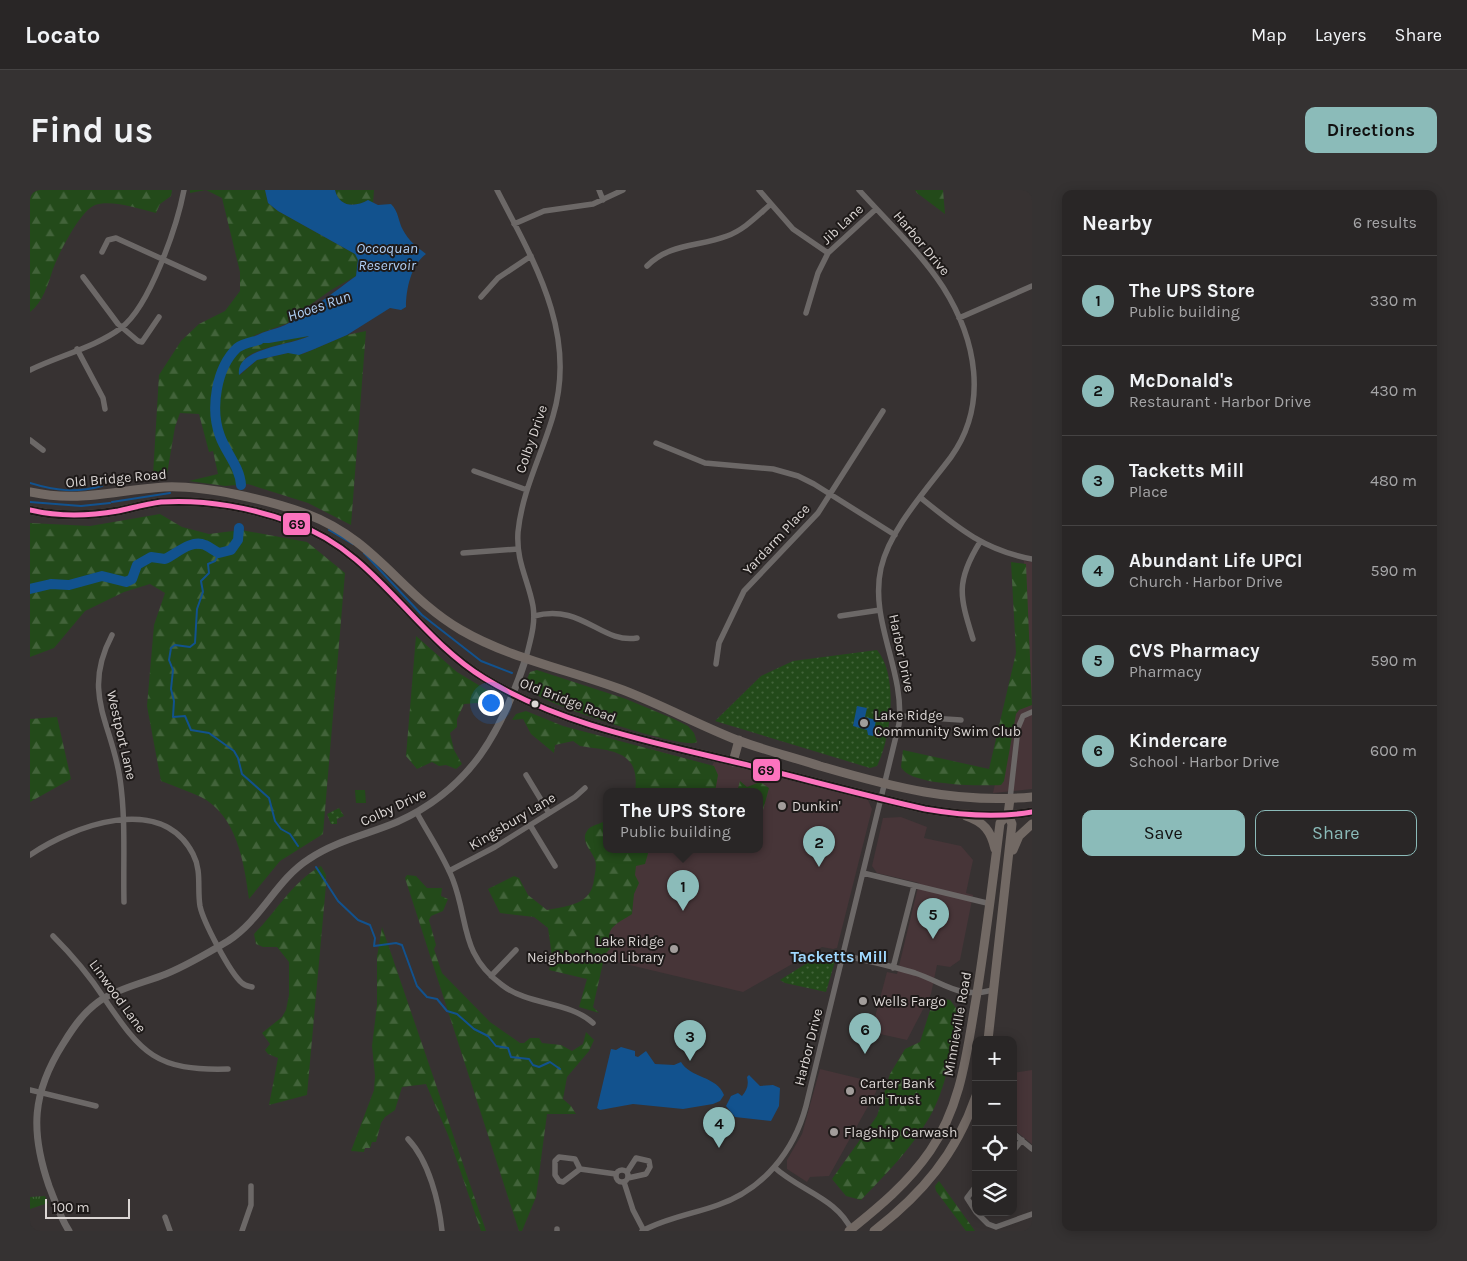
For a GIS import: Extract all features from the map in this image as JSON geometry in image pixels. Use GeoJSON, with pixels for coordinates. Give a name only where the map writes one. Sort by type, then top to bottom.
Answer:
{"type":"FeatureCollection","features":[{"type":"Feature","properties":{"kind":"main road","name":"Old Bridge Road"},"geometry":{"type":"LineString","coordinates":[[30,492],[57,497],[87,497],[160,487],[185,488],[230,495],[304,513],[334,526],[360,543],[423,603],[447,622],[484,642],[648,700],[739,740],[884,784],[957,798],[1010,799],[1032,797]]}},
{"type":"Feature","properties":{"kind":"main road","name":"Old Bridge Road"},"geometry":{"type":"LineString","coordinates":[[30,510],[84,515],[153,503],[189,502],[242,510],[299,525],[328,539],[349,553],[447,652],[481,677],[514,695],[560,714],[604,729],[925,809],[957,813],[1008,814],[1032,812]]}},
{"type":"Feature","properties":{"kind":"main road"},"geometry":{"type":"LineString","coordinates":[[733,762],[739,740]]}},
{"type":"Feature","properties":{"kind":"main road","name":"Minnieville Road"},"geometry":{"type":"LineString","coordinates":[[988,1036],[1009,860],[1012,824],[1008,814],[1010,799]]}},
{"type":"Feature","properties":{"kind":"main road"},"geometry":{"type":"LineString","coordinates":[[957,813],[976,820],[988,829],[992,836],[996,856]]}},
{"type":"Feature","properties":{"kind":"main road","name":"Minnieville Road"},"geometry":{"type":"LineString","coordinates":[[852,1230],[897,1190],[921,1163],[939,1136],[953,1104],[965,1070],[991,904],[1000,823],[1008,814]]}},
{"type":"Feature","properties":{"kind":"main road"},"geometry":{"type":"LineString","coordinates":[[1009,860],[1019,836],[1032,824]]}},
{"type":"Feature","properties":{"kind":"main road"},"geometry":{"type":"LineString","coordinates":[[874,1231],[913,1199],[940,1168],[972,1114]]}},
{"type":"Feature","properties":{"kind":"street"},"geometry":{"type":"LineString","coordinates":[[30,370],[122,328],[134,314],[162,259],[177,221],[184,190]]}},
{"type":"Feature","properties":{"kind":"street","name":"Colby Drive"},"geometry":{"type":"LineString","coordinates":[[69,1231],[55,1202],[37,1149],[35,1122],[40,1092],[50,1064],[70,1032],[85,1013],[104,998],[179,968],[219,946],[252,922],[289,874],[310,858],[417,813],[446,794],[474,765],[492,738],[514,695],[526,658],[534,616],[518,549],[519,518],[554,414],[560,374],[559,344],[553,311],[531,256],[497,190]]}},
{"type":"Feature","properties":{"kind":"street"},"geometry":{"type":"LineString","coordinates":[[599,190],[603,200]]}},
{"type":"Feature","properties":{"kind":"street"},"geometry":{"type":"LineString","coordinates":[[514,224],[544,211],[581,207],[603,200],[622,190]]}},
{"type":"Feature","properties":{"kind":"street"},"geometry":{"type":"LineString","coordinates":[[759,190],[798,233],[828,253]]}},
{"type":"Feature","properties":{"kind":"street","name":"Harbor Drive"},"geometry":{"type":"LineString","coordinates":[[643,1231],[731,1200],[752,1187],[774,1167],[789,1148],[802,1120],[900,716],[898,687],[878,596],[880,569],[884,555],[895,535],[956,450],[971,415],[975,389],[974,366],[959,318],[933,274],[860,190]]}},
{"type":"Feature","properties":{"kind":"street"},"geometry":{"type":"LineString","coordinates":[[647,266],[660,255],[677,247],[737,232],[771,204]]}},
{"type":"Feature","properties":{"kind":"street","name":"Jib Lane"},"geometry":{"type":"LineString","coordinates":[[806,313],[818,273],[828,253],[876,209]]}},
{"type":"Feature","properties":{"kind":"street"},"geometry":{"type":"LineString","coordinates":[[102,252],[108,240],[113,237],[204,278]]}},
{"type":"Feature","properties":{"kind":"street"},"geometry":{"type":"LineString","coordinates":[[481,297],[498,278],[531,256]]}},
{"type":"Feature","properties":{"kind":"street"},"geometry":{"type":"LineString","coordinates":[[83,277],[122,328],[138,341],[142,342],[159,317]]}},
{"type":"Feature","properties":{"kind":"street"},"geometry":{"type":"LineString","coordinates":[[959,318],[1032,286]]}},
{"type":"Feature","properties":{"kind":"street"},"geometry":{"type":"LineString","coordinates":[[77,349],[104,398],[105,409]]}},
{"type":"Feature","properties":{"kind":"street","name":"Yardarm Place"},"geometry":{"type":"LineString","coordinates":[[716,664],[718,643],[744,591],[808,526],[882,411]]}},
{"type":"Feature","properties":{"kind":"street"},"geometry":{"type":"LineString","coordinates":[[30,440],[43,450]]}},
{"type":"Feature","properties":{"kind":"street"},"geometry":{"type":"LineString","coordinates":[[656,443],[704,463],[786,472],[810,481],[895,535]]}},
{"type":"Feature","properties":{"kind":"street"},"geometry":{"type":"LineString","coordinates":[[474,471],[527,490]]}},
{"type":"Feature","properties":{"kind":"street"},"geometry":{"type":"LineString","coordinates":[[921,498],[980,542],[1006,553],[1032,559]]}},
{"type":"Feature","properties":{"kind":"street"},"geometry":{"type":"LineString","coordinates":[[973,639],[961,591],[964,576],[980,542]]}},
{"type":"Feature","properties":{"kind":"street"},"geometry":{"type":"LineString","coordinates":[[464,553],[518,549]]}},
{"type":"Feature","properties":{"kind":"street"},"geometry":{"type":"LineString","coordinates":[[840,616],[880,610]]}},
{"type":"Feature","properties":{"kind":"street"},"geometry":{"type":"LineString","coordinates":[[534,616],[548,613],[568,614],[620,638],[637,638]]}},
{"type":"Feature","properties":{"kind":"street","name":"Westport Lane"},"geometry":{"type":"LineString","coordinates":[[112,635],[100,670],[98,692],[102,716],[118,771],[122,820],[124,902]]}},
{"type":"Feature","properties":{"kind":"street"},"geometry":{"type":"LineString","coordinates":[[1010,799],[1018,728],[1023,716],[1032,712]]}},
{"type":"Feature","properties":{"kind":"street"},"geometry":{"type":"LineString","coordinates":[[900,716],[961,720]]}},
{"type":"Feature","properties":{"kind":"street"},"geometry":{"type":"LineString","coordinates":[[526,775],[549,813]]}},
{"type":"Feature","properties":{"kind":"street","name":"Kingsbury Lane"},"geometry":{"type":"LineString","coordinates":[[449,871],[530,825],[585,788]]}},
{"type":"Feature","properties":{"kind":"street"},"geometry":{"type":"LineString","coordinates":[[417,813],[449,871],[458,894],[468,941],[478,960],[491,976],[515,994],[581,1014],[593,1022]]}},
{"type":"Feature","properties":{"kind":"street"},"geometry":{"type":"LineString","coordinates":[[30,855],[76,829],[100,822],[122,820],[160,824],[176,834],[188,845],[200,874],[199,896],[202,916],[240,981],[252,987]]}},
{"type":"Feature","properties":{"kind":"street"},"geometry":{"type":"LineString","coordinates":[[530,825],[555,866]]}},
{"type":"Feature","properties":{"kind":"street"},"geometry":{"type":"LineString","coordinates":[[863,873],[991,904]]}},
{"type":"Feature","properties":{"kind":"street"},"geometry":{"type":"LineString","coordinates":[[894,968],[914,886]]}},
{"type":"Feature","properties":{"kind":"street","name":"Linwood Lane"},"geometry":{"type":"LineString","coordinates":[[53,936],[79,964],[128,1035],[151,1054],[185,1068],[228,1069]]}},
{"type":"Feature","properties":{"kind":"street"},"geometry":{"type":"LineString","coordinates":[[491,976],[516,950]]}},
{"type":"Feature","properties":{"kind":"street"},"geometry":{"type":"LineString","coordinates":[[843,954],[915,973],[952,990],[976,994],[993,990]]}},
{"type":"Feature","properties":{"kind":"street"},"geometry":{"type":"LineString","coordinates":[[30,1090],[96,1106]]}},
{"type":"Feature","properties":{"kind":"street"},"geometry":{"type":"LineString","coordinates":[[1017,1136],[1032,1149]]}},
{"type":"Feature","properties":{"kind":"street"},"geometry":{"type":"LineString","coordinates":[[408,1139],[418,1152],[427,1172],[437,1201],[442,1231]]}},
{"type":"Feature","properties":{"kind":"street"},"geometry":{"type":"LineString","coordinates":[[1017,1146],[1022,1140]]}},
{"type":"Feature","properties":{"kind":"street"},"geometry":{"type":"LineString","coordinates":[[580,1169],[575,1159],[559,1158],[555,1161],[555,1175],[561,1182],[580,1169],[616,1174],[621,1170],[626,1177],[633,1210],[643,1231]]}},
{"type":"Feature","properties":{"kind":"street"},"geometry":{"type":"LineString","coordinates":[[774,1167],[787,1178],[836,1207],[852,1230]]}},
{"type":"Feature","properties":{"kind":"street"},"geometry":{"type":"LineString","coordinates":[[616,1174],[616,1180],[626,1177]]}},
{"type":"Feature","properties":{"kind":"street"},"geometry":{"type":"LineString","coordinates":[[250,1231],[242,1230],[251,1205],[251,1186]]}},
{"type":"Feature","properties":{"kind":"street"},"geometry":{"type":"LineString","coordinates":[[972,1191],[967,1198],[972,1206]]}},
{"type":"Feature","properties":{"kind":"street"},"geometry":{"type":"LineString","coordinates":[[980,1216],[988,1224],[996,1227],[1032,1214]]}},
{"type":"Feature","properties":{"kind":"street"},"geometry":{"type":"LineString","coordinates":[[165,1217],[170,1231]]}},
{"type":"Feature","properties":{"kind":"shaded area"},"geometry":{"type":"Polygon","coordinates":[[[1024,561],[1032,562],[1032,789],[993,793],[1013,700],[1030,699],[1024,561]]]}},
{"type":"Feature","properties":{"kind":"shaded area"},"geometry":{"type":"Polygon","coordinates":[[[651,749],[712,766],[714,762],[747,768],[868,800],[872,809],[837,948],[822,947],[743,992],[596,957],[623,853],[763,853],[763,788],[640,788],[651,749]]]}},
{"type":"Feature","properties":{"kind":"shaded area"},"geometry":{"type":"Polygon","coordinates":[[[901,817],[927,827],[924,838],[961,846],[973,860],[966,893],[973,895],[960,960],[950,967],[937,965],[931,994],[907,1040],[871,1032],[887,972],[897,974],[919,883],[877,873],[872,866],[883,818],[901,817]]]}},
{"type":"Feature","properties":{"kind":"shaded area"},"geometry":{"type":"Polygon","coordinates":[[[820,1069],[878,1083],[876,1092],[829,1176],[810,1177],[807,1182],[787,1169],[787,1160],[802,1134],[820,1069]]]}},
{"type":"Feature","properties":{"kind":"shaded area"},"geometry":{"type":"Polygon","coordinates":[[[1032,1070],[1032,1144],[1017,1132],[1017,1072],[1032,1070]]]}},
{"type":"Feature","properties":{"kind":"green space"},"geometry":{"type":"Polygon","coordinates":[[[30,190],[172,190],[171,196],[160,204],[156,213],[126,205],[109,203],[101,203],[89,209],[65,243],[42,298],[30,312],[30,190]]]}},
{"type":"Feature","properties":{"kind":"green space"},"geometry":{"type":"Polygon","coordinates":[[[190,190],[206,190],[190,193],[190,190]]]}},
{"type":"Feature","properties":{"kind":"green space"},"geometry":{"type":"Polygon","coordinates":[[[206,190],[265,190],[268,203],[278,211],[355,254],[358,259],[356,276],[331,290],[290,319],[288,323],[255,335],[248,343],[269,343],[311,335],[255,352],[243,362],[240,375],[257,360],[288,353],[303,354],[347,335],[366,331],[351,525],[308,503],[248,484],[225,486],[189,481],[218,474],[213,451],[209,452],[199,414],[180,413],[175,427],[167,474],[153,475],[159,375],[181,341],[199,324],[225,311],[240,291],[240,272],[222,198],[206,190]]]}},
{"type":"Feature","properties":{"kind":"green space"},"geometry":{"type":"Polygon","coordinates":[[[335,190],[374,190],[373,203],[368,200],[353,205],[344,203],[337,196],[335,190]]]}},
{"type":"Feature","properties":{"kind":"green space"},"geometry":{"type":"Polygon","coordinates":[[[915,190],[943,190],[945,214],[917,193],[915,190]]]}},
{"type":"Feature","properties":{"kind":"green space"},"geometry":{"type":"Polygon","coordinates":[[[160,514],[182,527],[209,534],[241,530],[307,542],[345,573],[323,834],[280,861],[249,899],[237,841],[223,816],[213,805],[201,797],[161,781],[147,706],[154,625],[165,593],[150,584],[124,592],[85,611],[54,648],[30,657],[30,523],[90,526],[160,514]]]}},
{"type":"Feature","properties":{"kind":"green space"},"geometry":{"type":"Polygon","coordinates":[[[1011,562],[1026,564],[1032,705],[1019,710],[1016,714],[1004,781],[1001,785],[947,784],[918,778],[907,773],[901,767],[903,750],[989,769],[1016,653],[1011,562]]]}},
{"type":"Feature","properties":{"kind":"green space"},"geometry":{"type":"Polygon","coordinates":[[[416,636],[457,672],[500,698],[495,711],[477,703],[464,704],[457,719],[457,727],[450,733],[454,750],[462,764],[456,769],[446,765],[439,766],[432,762],[417,769],[406,756],[416,636]]]}},
{"type":"Feature","properties":{"kind":"green space"},"geometry":{"type":"Polygon","coordinates":[[[877,650],[884,661],[888,675],[891,707],[886,740],[877,766],[870,768],[715,721],[761,676],[793,661],[877,650]]]}},
{"type":"Feature","properties":{"kind":"green space"},"geometry":{"type":"Polygon","coordinates":[[[537,670],[626,699],[674,719],[688,726],[694,733],[697,742],[688,743],[644,734],[587,716],[542,698],[531,691],[526,681],[530,672],[537,670]]]}},
{"type":"Feature","properties":{"kind":"green space"},"geometry":{"type":"Polygon","coordinates":[[[526,711],[563,726],[714,766],[718,775],[716,788],[635,788],[636,778],[633,767],[621,755],[612,751],[580,746],[573,741],[555,745],[554,753],[531,734],[523,719],[512,720],[516,714],[526,711]]]}},
{"type":"Feature","properties":{"kind":"green space"},"geometry":{"type":"Polygon","coordinates":[[[57,717],[71,779],[30,802],[30,719],[57,717]]]}},
{"type":"Feature","properties":{"kind":"green space"},"geometry":{"type":"Polygon","coordinates":[[[740,781],[747,787],[760,782],[769,788],[763,810],[763,788],[738,788],[740,781]]]}},
{"type":"Feature","properties":{"kind":"green space"},"geometry":{"type":"Polygon","coordinates":[[[355,790],[365,790],[366,803],[356,803],[355,790]]]}},
{"type":"Feature","properties":{"kind":"green space"},"geometry":{"type":"Polygon","coordinates":[[[339,808],[344,816],[337,819],[337,824],[331,824],[327,814],[339,808]]]}},
{"type":"Feature","properties":{"kind":"green space"},"geometry":{"type":"Polygon","coordinates":[[[603,822],[603,853],[648,853],[645,864],[636,866],[635,875],[639,883],[634,894],[632,914],[614,926],[609,935],[613,946],[605,954],[593,1007],[599,1013],[579,1007],[587,979],[549,970],[552,956],[548,928],[534,917],[500,913],[488,889],[514,876],[519,878],[528,895],[547,910],[571,905],[584,899],[592,887],[596,869],[595,860],[585,838],[587,831],[603,822]]]}},
{"type":"Feature","properties":{"kind":"green space"},"geometry":{"type":"Polygon","coordinates":[[[321,866],[326,875],[326,885],[307,1095],[269,1105],[278,1058],[268,1054],[265,1050],[270,1044],[262,1033],[282,1017],[286,1010],[289,995],[289,962],[277,947],[263,947],[256,944],[254,934],[293,888],[321,866]]]}},
{"type":"Feature","properties":{"kind":"green space"},"geometry":{"type":"Polygon","coordinates":[[[407,875],[416,876],[427,888],[442,888],[441,896],[448,899],[443,911],[431,916],[429,920],[436,945],[434,949],[442,973],[490,1022],[520,1043],[524,1043],[530,1038],[539,1038],[542,1043],[561,1045],[572,1051],[583,1044],[586,1032],[594,1040],[589,1051],[567,1077],[563,1099],[576,1114],[547,1114],[536,1197],[522,1231],[519,1231],[405,878],[407,875]]]}},
{"type":"Feature","properties":{"kind":"green space"},"geometry":{"type":"Polygon","coordinates":[[[382,927],[486,1231],[481,1231],[448,1135],[426,1084],[402,1087],[395,1110],[385,1117],[381,1123],[376,1142],[372,1142],[370,1148],[365,1148],[364,1152],[351,1151],[374,1090],[375,1076],[372,1046],[377,1005],[377,957],[382,927]]]}},
{"type":"Feature","properties":{"kind":"green space"},"geometry":{"type":"Polygon","coordinates":[[[830,953],[834,956],[835,961],[826,992],[785,983],[780,980],[820,955],[830,953]]]}},
{"type":"Feature","properties":{"kind":"green space"},"geometry":{"type":"Polygon","coordinates":[[[934,998],[950,1000],[958,1011],[945,1080],[935,1106],[922,1129],[906,1151],[861,1200],[846,1196],[832,1179],[877,1116],[890,1074],[905,1049],[920,1042],[934,998]]]}},
{"type":"Feature","properties":{"kind":"green space"},"geometry":{"type":"Polygon","coordinates":[[[939,1181],[975,1231],[966,1231],[936,1191],[935,1186],[939,1181]]]}},
{"type":"Feature","properties":{"kind":"green space"},"geometry":{"type":"Polygon","coordinates":[[[45,1196],[48,1203],[30,1209],[30,1197],[45,1196]]]}},
{"type":"Feature","properties":{"kind":"water","name":"Occoquan Reservoir"},"geometry":{"type":"Polygon","coordinates":[[[265,190],[335,190],[340,200],[348,204],[358,204],[368,200],[378,205],[391,204],[396,210],[405,234],[426,254],[417,264],[410,278],[406,307],[401,310],[390,308],[347,335],[299,355],[288,353],[257,360],[239,375],[240,366],[245,359],[254,353],[309,336],[269,343],[247,343],[262,333],[289,323],[356,276],[358,260],[355,254],[278,211],[268,203],[265,190]]]}},
{"type":"Feature","properties":{"kind":"water","name":"Lake Ridge Community Swim Club"},"geometry":{"type":"Polygon","coordinates":[[[857,706],[867,708],[865,717],[876,720],[873,736],[868,735],[867,730],[853,726],[857,706]]]}},
{"type":"Feature","properties":{"kind":"water"},"geometry":{"type":"Polygon","coordinates":[[[621,1047],[635,1051],[635,1056],[638,1057],[646,1051],[655,1064],[674,1065],[681,1062],[691,1071],[716,1084],[724,1095],[720,1101],[713,1104],[683,1109],[633,1104],[600,1110],[597,1108],[611,1049],[616,1050],[621,1047]]]}},
{"type":"Feature","properties":{"kind":"water"},"geometry":{"type":"Polygon","coordinates":[[[749,1075],[760,1086],[773,1085],[780,1088],[779,1106],[771,1121],[735,1117],[726,1106],[731,1096],[738,1093],[742,1096],[744,1094],[749,1075]]]}},
{"type":"Feature","properties":{"kind":"waterway","name":"Hooes Run"},"geometry":{"type":"LineString","coordinates":[[241,485],[238,472],[220,436],[215,414],[215,402],[220,378],[230,356],[237,348],[259,340]]}},
{"type":"Feature","properties":{"kind":"waterway"},"geometry":{"type":"LineString","coordinates":[[30,483],[66,490],[83,490],[102,486]]}},
{"type":"Feature","properties":{"kind":"waterway"},"geometry":{"type":"LineString","coordinates":[[112,502],[170,493]]}},
{"type":"Feature","properties":{"kind":"waterway"},"geometry":{"type":"LineString","coordinates":[[30,502],[81,506],[110,503]]}},
{"type":"Feature","properties":{"kind":"waterway","name":"Hooes Run"},"geometry":{"type":"LineString","coordinates":[[30,589],[51,584],[69,585],[102,576],[126,582],[132,579],[137,565],[151,557],[165,559],[189,545],[205,545],[219,553],[231,550],[238,540],[239,528]]}},
{"type":"Feature","properties":{"kind":"waterway"},"geometry":{"type":"LineString","coordinates":[[329,530],[353,544]]}},
{"type":"Feature","properties":{"kind":"waterway"},"geometry":{"type":"LineString","coordinates":[[219,553],[215,561],[208,564],[209,573],[201,581],[203,592],[197,609],[195,643],[190,647],[175,645],[171,648],[169,660],[173,670],[171,689],[174,701],[173,717],[185,716],[191,730],[209,733],[234,751],[242,774],[269,798],[275,821],[281,829],[290,834],[298,846]]}},
{"type":"Feature","properties":{"kind":"waterway"},"geometry":{"type":"LineString","coordinates":[[364,553],[422,615],[481,661],[512,673]]}},
{"type":"Feature","properties":{"kind":"waterway"},"geometry":{"type":"LineString","coordinates":[[316,867],[338,901],[358,920],[370,925],[375,938],[374,946],[396,943],[402,945],[417,986],[427,997],[437,999],[447,1011],[457,1014],[474,1029],[488,1036],[496,1046],[508,1048],[511,1057],[529,1059],[533,1065],[539,1067],[550,1062],[560,1069]]}},
{"type":"Feature","properties":{"kind":"transit line","name":"69"},"geometry":{"type":"LineString","coordinates":[[30,510],[52,514],[85,515],[118,511],[161,502],[178,501],[212,503],[264,513],[296,524],[324,537],[349,554],[372,574],[436,640],[459,660],[484,678],[544,708],[576,720],[640,739],[925,809],[978,815],[1032,812]]}},
{"type":"Feature","properties":{"kind":"place","name":"Lake Ridge Community Swim Club"},"geometry":{"type":"Point","coordinates":[864,723]}},
{"type":"Feature","properties":{"kind":"place","name":"Dunkin'"},"geometry":{"type":"Point","coordinates":[782,806]}},
{"type":"Feature","properties":{"kind":"place","name":"McDonald's"},"geometry":{"type":"Point","coordinates":[819,867]}},
{"type":"Feature","properties":{"kind":"place","name":"The UPS Store"},"geometry":{"type":"Point","coordinates":[683,911]}},
{"type":"Feature","properties":{"kind":"place","name":"CVS Pharmacy"},"geometry":{"type":"Point","coordinates":[933,939]}},
{"type":"Feature","properties":{"kind":"place","name":"Lake Ridge Neighborhood Library"},"geometry":{"type":"Point","coordinates":[674,949]}},
{"type":"Feature","properties":{"kind":"place","name":"Wells Fargo"},"geometry":{"type":"Point","coordinates":[863,1001]}},
{"type":"Feature","properties":{"kind":"place","name":"Kindercare"},"geometry":{"type":"Point","coordinates":[865,1054]}},
{"type":"Feature","properties":{"kind":"place","name":"Tacketts Mill"},"geometry":{"type":"Point","coordinates":[690,1061]}},
{"type":"Feature","properties":{"kind":"place","name":"Carter Bank and Trust"},"geometry":{"type":"Point","coordinates":[850,1091]}},
{"type":"Feature","properties":{"kind":"place","name":"Flagship Carwash"},"geometry":{"type":"Point","coordinates":[834,1132]}},
{"type":"Feature","properties":{"kind":"place","name":"Abundant Life UPCI"},"geometry":{"type":"Point","coordinates":[719,1148]}},
{"type":"Feature","properties":{"kind":"district","name":"Tacketts Mill"},"geometry":{"type":"Point","coordinates":[839,956]}}]}
